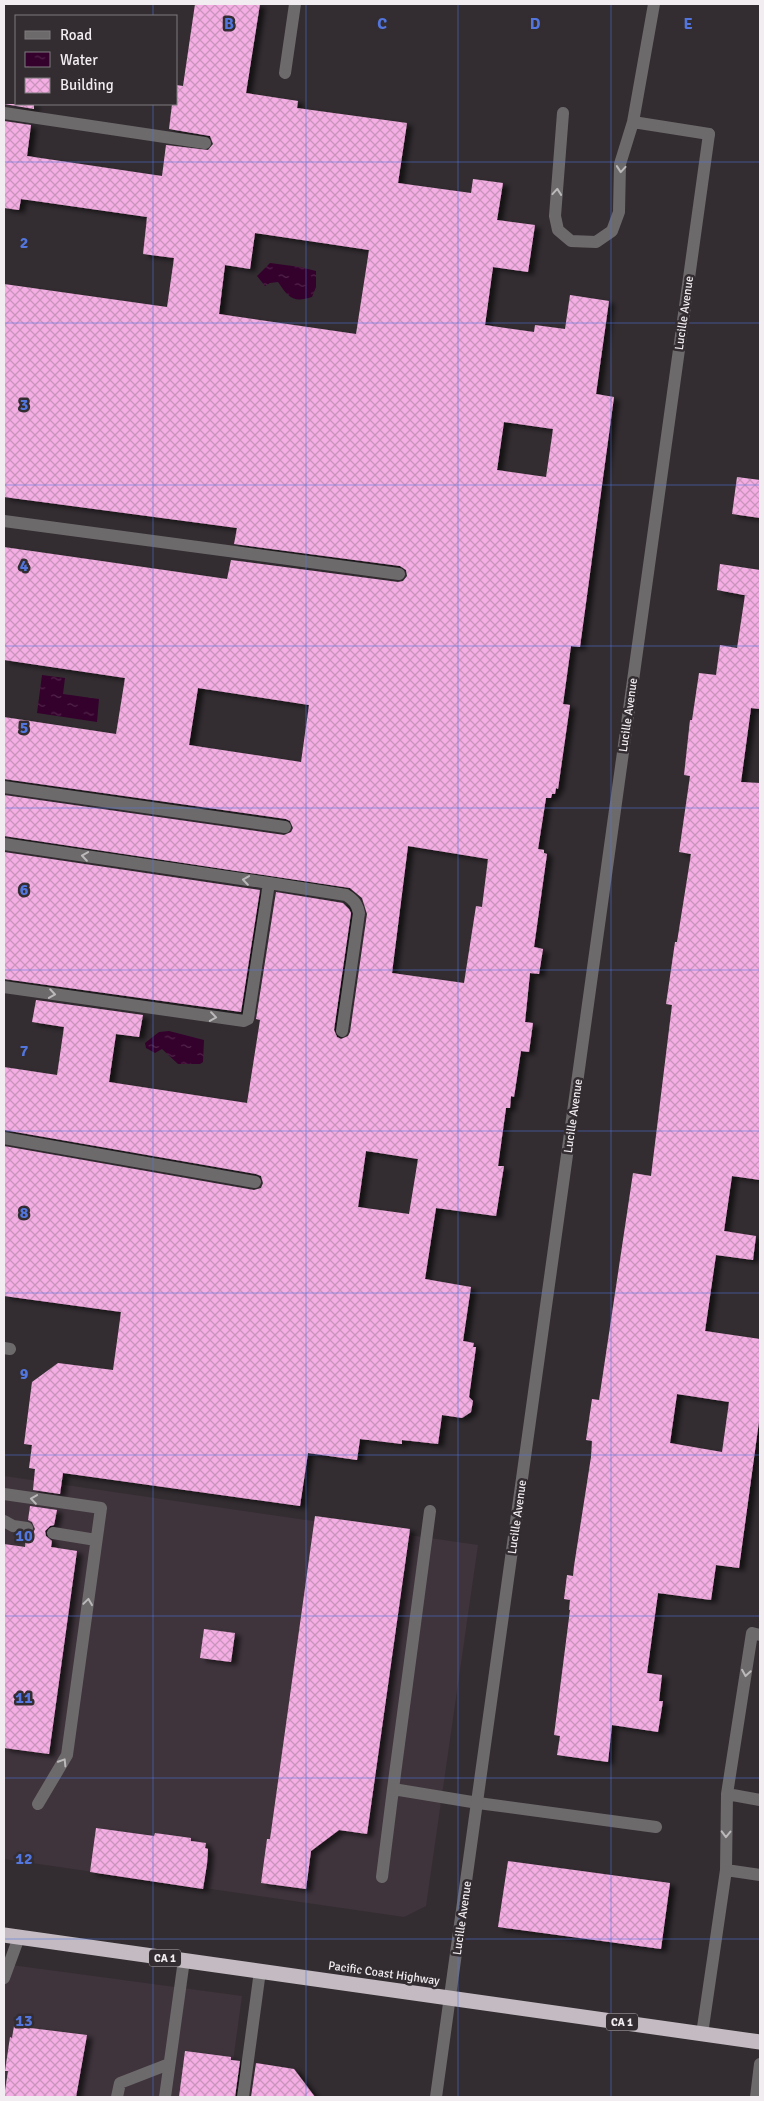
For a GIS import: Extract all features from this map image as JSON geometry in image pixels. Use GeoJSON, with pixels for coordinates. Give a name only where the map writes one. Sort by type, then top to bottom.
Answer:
{"type":"FeatureCollection","features":[{"type":"Feature","properties":{"kind":"highway","name":"Pacific Coast Highway"},"geometry":{"type":"LineString","coordinates":[[11,1936],[760,2042]]}},
{"type":"Feature","properties":{"kind":"street"},"geometry":{"type":"LineString","coordinates":[[285,73],[295,4]]}},
{"type":"Feature","properties":{"kind":"street"},"geometry":{"type":"LineString","coordinates":[[563,112],[555,216],[558,230],[571,240],[596,242],[612,231],[619,212],[620,164],[633,122],[654,4]]}},
{"type":"Feature","properties":{"kind":"street"},"geometry":{"type":"LineString","coordinates":[[4,113],[205,143]]}},
{"type":"Feature","properties":{"kind":"street","name":"Lucille Avenue"},"geometry":{"type":"LineString","coordinates":[[436,2097],[709,134],[633,122]]}},
{"type":"Feature","properties":{"kind":"street"},"geometry":{"type":"LineString","coordinates":[[4,522],[399,574]]}},
{"type":"Feature","properties":{"kind":"street"},"geometry":{"type":"LineString","coordinates":[[4,787],[285,827]]}},
{"type":"Feature","properties":{"kind":"street"},"geometry":{"type":"LineString","coordinates":[[4,844],[346,895],[358,906],[358,913],[342,1032]]}},
{"type":"Feature","properties":{"kind":"street"},"geometry":{"type":"LineString","coordinates":[[4,987],[244,1022],[248,1019],[269,883]]}},
{"type":"Feature","properties":{"kind":"street"},"geometry":{"type":"LineString","coordinates":[[4,1138],[255,1182]]}},
{"type":"Feature","properties":{"kind":"street"},"geometry":{"type":"LineString","coordinates":[[4,1494],[101,1508],[67,1755],[38,1804]]}},
{"type":"Feature","properties":{"kind":"street"},"geometry":{"type":"LineString","coordinates":[[382,1877],[430,1511]]}},
{"type":"Feature","properties":{"kind":"street"},"geometry":{"type":"LineString","coordinates":[[4,1520],[13,1526],[27,1528]]}},
{"type":"Feature","properties":{"kind":"street"},"geometry":{"type":"LineString","coordinates":[[53,1532],[96,1540]]}},
{"type":"Feature","properties":{"kind":"street"},"geometry":{"type":"LineString","coordinates":[[702,2034],[726,1870],[727,1794],[752,1634],[760,1635]]}},
{"type":"Feature","properties":{"kind":"street"},"geometry":{"type":"LineString","coordinates":[[393,1789],[478,1803],[656,1827]]}},
{"type":"Feature","properties":{"kind":"street"},"geometry":{"type":"LineString","coordinates":[[727,1794],[760,1800]]}},
{"type":"Feature","properties":{"kind":"street"},"geometry":{"type":"LineString","coordinates":[[726,1870],[760,1875]]}},
{"type":"Feature","properties":{"kind":"street"},"geometry":{"type":"LineString","coordinates":[[4,1978],[11,1936]]}},
{"type":"Feature","properties":{"kind":"street"},"geometry":{"type":"LineString","coordinates":[[165,2097],[184,1960]]}},
{"type":"Feature","properties":{"kind":"street"},"geometry":{"type":"LineString","coordinates":[[242,2097],[260,1971]]}},
{"type":"Feature","properties":{"kind":"street"},"geometry":{"type":"LineString","coordinates":[[118,2097],[120,2083],[169,2064]]}},
{"type":"Feature","properties":{"kind":"street"},"geometry":{"type":"LineString","coordinates":[[756,2097],[760,2064]]}},
{"type":"Feature","properties":{"kind":"shaded area"},"geometry":{"type":"Polygon","coordinates":[[[4,1476],[478,1545],[426,1906],[404,1917],[4,1859],[4,1476]]]}},
{"type":"Feature","properties":{"kind":"shaded area"},"geometry":{"type":"Polygon","coordinates":[[[4,1964],[242,1996],[228,2097],[4,2097],[4,1964]]]}},
{"type":"Feature","properties":{"kind":"water"},"geometry":{"type":"Polygon","coordinates":[[[270,263],[316,271],[316,287],[312,297],[306,299],[292,298],[278,282],[265,286],[257,276],[270,263]]]}},
{"type":"Feature","properties":{"kind":"water"},"geometry":{"type":"Polygon","coordinates":[[[42,675],[65,678],[63,694],[99,699],[97,722],[37,713],[42,675]]]}},
{"type":"Feature","properties":{"kind":"water"},"geometry":{"type":"Polygon","coordinates":[[[169,1031],[204,1040],[203,1062],[200,1064],[178,1064],[162,1049],[155,1053],[146,1048],[145,1043],[159,1032],[169,1031]]]}},
{"type":"Feature","properties":{"kind":"building"},"geometry":{"type":"Polygon","coordinates":[[[195,4],[260,4],[246,93],[298,101],[297,108],[407,123],[398,183],[471,193],[473,179],[503,183],[497,220],[535,225],[528,272],[493,267],[485,325],[534,332],[535,325],[565,329],[570,295],[609,301],[596,394],[614,397],[580,647],[571,646],[563,704],[570,705],[558,789],[556,788],[555,794],[552,794],[551,798],[546,798],[538,849],[544,850],[544,853],[547,854],[534,947],[543,949],[539,974],[530,973],[525,1022],[533,1023],[529,1052],[521,1051],[514,1097],[511,1096],[510,1108],[506,1108],[498,1166],[504,1166],[496,1216],[436,1208],[425,1279],[471,1287],[463,1341],[474,1343],[473,1347],[476,1347],[469,1397],[473,1401],[471,1412],[462,1418],[442,1415],[438,1444],[402,1440],[402,1444],[360,1439],[357,1460],[308,1453],[300,1506],[63,1473],[60,1494],[33,1490],[35,1469],[29,1468],[32,1445],[24,1444],[32,1382],[58,1363],[113,1370],[121,1312],[4,1296],[4,1146],[254,1190],[261,1188],[263,1183],[261,1176],[256,1174],[4,1130],[4,1067],[57,1075],[64,1027],[32,1022],[36,1000],[143,1015],[139,1037],[116,1034],[109,1082],[247,1103],[260,1020],[256,1019],[276,892],[343,903],[351,913],[334,1030],[337,1037],[341,1039],[348,1036],[350,1032],[367,914],[362,898],[350,888],[4,836],[4,795],[284,835],[291,832],[293,828],[290,821],[286,819],[4,779],[4,717],[116,734],[125,678],[4,660],[4,547],[227,579],[231,560],[398,582],[403,581],[407,576],[406,570],[400,566],[234,544],[237,528],[4,497],[4,284],[167,307],[174,258],[143,254],[147,217],[21,199],[19,210],[4,208],[4,121],[31,125],[27,156],[162,176],[166,145],[208,150],[213,144],[210,136],[169,129],[172,105],[178,105],[178,85],[183,86],[195,4]],[[255,233],[250,269],[225,265],[219,314],[356,334],[369,250],[255,233]],[[504,422],[497,470],[546,477],[553,429],[504,422]],[[198,688],[189,745],[301,762],[309,705],[198,688]],[[408,846],[392,973],[464,983],[476,906],[482,907],[488,859],[408,846]],[[366,1151],[358,1207],[409,1214],[418,1159],[366,1151]]]}},
{"type":"Feature","properties":{"kind":"building"},"geometry":{"type":"Polygon","coordinates":[[[4,104],[34,105],[34,109],[4,104]]]}},
{"type":"Feature","properties":{"kind":"building"},"geometry":{"type":"Polygon","coordinates":[[[737,477],[760,480],[760,518],[732,514],[737,477]]]}},
{"type":"Feature","properties":{"kind":"building"},"geometry":{"type":"Polygon","coordinates":[[[720,564],[760,570],[760,709],[751,708],[741,782],[760,783],[760,1180],[732,1176],[724,1231],[756,1236],[753,1260],[716,1255],[705,1331],[760,1339],[760,1414],[739,1568],[716,1565],[711,1600],[658,1593],[647,1673],[662,1675],[659,1701],[663,1701],[658,1732],[612,1725],[608,1762],[557,1755],[560,1736],[554,1735],[570,1610],[570,1600],[564,1599],[567,1575],[573,1576],[591,1457],[592,1441],[586,1440],[592,1399],[599,1400],[633,1173],[651,1176],[672,1005],[666,1004],[691,854],[679,852],[690,776],[684,775],[690,720],[692,720],[699,673],[716,675],[720,645],[737,648],[745,595],[717,590],[720,564]],[[677,1394],[670,1443],[722,1452],[729,1402],[677,1394]]]}},
{"type":"Feature","properties":{"kind":"building"},"geometry":{"type":"Polygon","coordinates":[[[4,852],[260,890],[241,1012],[4,979],[4,852]]]}},
{"type":"Feature","properties":{"kind":"building"},"geometry":{"type":"Polygon","coordinates":[[[30,1506],[57,1510],[54,1525],[45,1531],[46,1536],[52,1541],[51,1547],[77,1551],[49,1754],[4,1748],[4,1544],[25,1547],[26,1536],[33,1533],[35,1529],[32,1522],[28,1520],[30,1506]]]}},
{"type":"Feature","properties":{"kind":"building"},"geometry":{"type":"Polygon","coordinates":[[[315,1516],[410,1529],[367,1834],[339,1830],[311,1851],[306,1889],[261,1883],[267,1839],[270,1839],[315,1516]]]}},
{"type":"Feature","properties":{"kind":"building"},"geometry":{"type":"Polygon","coordinates":[[[204,1629],[235,1633],[231,1662],[200,1658],[204,1629]]]}},
{"type":"Feature","properties":{"kind":"building"},"geometry":{"type":"Polygon","coordinates":[[[96,1828],[154,1836],[155,1833],[191,1838],[191,1841],[206,1843],[205,1848],[208,1849],[203,1889],[90,1872],[96,1828]]]}},
{"type":"Feature","properties":{"kind":"building"},"geometry":{"type":"Polygon","coordinates":[[[508,1861],[670,1883],[661,1949],[498,1927],[508,1861]]]}},
{"type":"Feature","properties":{"kind":"building"},"geometry":{"type":"Polygon","coordinates":[[[14,2026],[87,2035],[76,2097],[4,2097],[8,2071],[5,2071],[10,2037],[12,2038],[14,2026]]]}},
{"type":"Feature","properties":{"kind":"building"},"geometry":{"type":"Polygon","coordinates":[[[185,2051],[231,2057],[231,2060],[240,2061],[235,2097],[179,2097],[185,2051]]]}},
{"type":"Feature","properties":{"kind":"building"},"geometry":{"type":"Polygon","coordinates":[[[256,2063],[294,2069],[315,2097],[251,2097],[256,2063]]]}}]}
